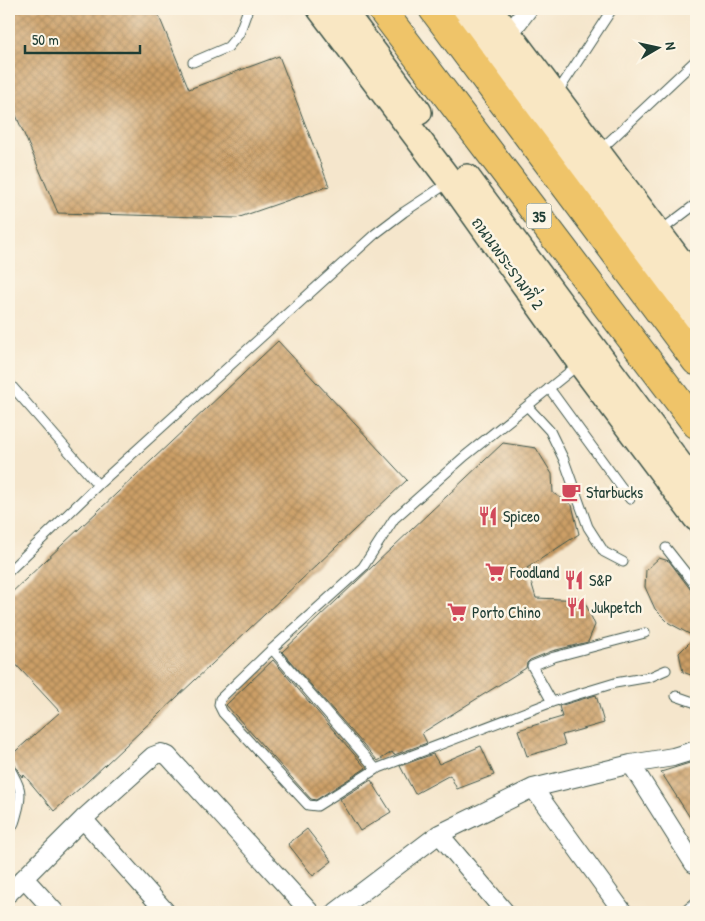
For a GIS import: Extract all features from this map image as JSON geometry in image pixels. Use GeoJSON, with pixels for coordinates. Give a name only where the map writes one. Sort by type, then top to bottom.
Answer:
{"type":"FeatureCollection","features":[{"type":"Feature","properties":{"kind":"highway","name":"35"},"geometry":{"type":"LineString","coordinates":[[381,9],[696,424]]}},
{"type":"Feature","properties":{"kind":"highway","name":"35"},"geometry":{"type":"LineString","coordinates":[[433,9],[696,361]]}},
{"type":"Feature","properties":{"kind":"main road","name":"ถนนพระรามที่ 2"},"geometry":{"type":"LineString","coordinates":[[320,9],[450,182],[586,353],[696,518]]}},
{"type":"Feature","properties":{"kind":"main road"},"geometry":{"type":"LineString","coordinates":[[342,9],[586,353],[696,486]]}},
{"type":"Feature","properties":{"kind":"main road"},"geometry":{"type":"LineString","coordinates":[[465,9],[687,276]]}},
{"type":"Feature","properties":{"kind":"main road"},"geometry":{"type":"LineString","coordinates":[[490,9],[659,232],[687,276],[696,319]]}},
{"type":"Feature","properties":{"kind":"street"},"geometry":{"type":"LineString","coordinates":[[509,34],[528,9]]}},
{"type":"Feature","properties":{"kind":"street"},"geometry":{"type":"LineString","coordinates":[[336,912],[356,907],[439,834],[534,788],[631,764],[673,757],[696,750]]}},
{"type":"Feature","properties":{"kind":"street"},"geometry":{"type":"LineString","coordinates":[[9,892],[83,819],[153,756],[161,753],[168,756],[310,912]]}},
{"type":"Feature","properties":{"kind":"street"},"geometry":{"type":"LineString","coordinates":[[631,764],[694,864]]}},
{"type":"Feature","properties":{"kind":"street"},"geometry":{"type":"LineString","coordinates":[[534,788],[623,912]]}},
{"type":"Feature","properties":{"kind":"street"},"geometry":{"type":"LineString","coordinates":[[83,819],[166,912]]}},
{"type":"Feature","properties":{"kind":"street"},"geometry":{"type":"LineString","coordinates":[[439,834],[505,912]]}},
{"type":"Feature","properties":{"kind":"street"},"geometry":{"type":"LineString","coordinates":[[24,878],[55,912]]}},
{"type":"Feature","properties":{"kind":"lane"},"geometry":{"type":"LineString","coordinates":[[193,62],[228,47],[240,34],[248,9]]}},
{"type":"Feature","properties":{"kind":"lane"},"geometry":{"type":"LineString","coordinates":[[556,95],[612,9]]}},
{"type":"Feature","properties":{"kind":"lane"},"geometry":{"type":"LineString","coordinates":[[598,152],[696,60]]}},
{"type":"Feature","properties":{"kind":"lane"},"geometry":{"type":"LineString","coordinates":[[9,571],[98,485],[375,234],[404,212],[450,182]]}},
{"type":"Feature","properties":{"kind":"lane"},"geometry":{"type":"LineString","coordinates":[[659,232],[696,204]]}},
{"type":"Feature","properties":{"kind":"lane"},"geometry":{"type":"LineString","coordinates":[[586,353],[549,388],[465,456],[394,519],[362,567],[220,699],[219,705],[223,713],[308,804],[316,806],[376,769],[552,702],[615,683],[650,677],[666,670]]}},
{"type":"Feature","properties":{"kind":"lane"},"geometry":{"type":"LineString","coordinates":[[9,383],[98,485]]}},
{"type":"Feature","properties":{"kind":"lane"},"geometry":{"type":"LineString","coordinates":[[549,388],[630,500]]}},
{"type":"Feature","properties":{"kind":"lane"},"geometry":{"type":"LineString","coordinates":[[527,406],[550,431],[564,460],[588,527],[604,552],[623,562]]}},
{"type":"Feature","properties":{"kind":"lane"},"geometry":{"type":"LineString","coordinates":[[666,548],[696,586]]}},
{"type":"Feature","properties":{"kind":"lane"},"geometry":{"type":"LineString","coordinates":[[552,702],[532,666],[554,656],[645,633]]}},
{"type":"Feature","properties":{"kind":"lane"},"geometry":{"type":"LineString","coordinates":[[272,649],[376,769]]}},
{"type":"Feature","properties":{"kind":"lane"},"geometry":{"type":"LineString","coordinates":[[676,696],[696,703]]}},
{"type":"Feature","properties":{"kind":"lane"},"geometry":{"type":"LineString","coordinates":[[9,767],[18,783],[21,798],[14,825],[9,832]]}},
{"type":"Feature","properties":{"kind":"lane"},"geometry":{"type":"LineString","coordinates":[[684,912],[696,902]]}},
{"type":"Feature","properties":{"kind":"building"},"geometry":{"type":"Polygon","coordinates":[[[9,9],[156,9],[189,89],[279,56],[329,186],[237,218],[58,213],[9,99],[9,9]]]}},
{"type":"Feature","properties":{"kind":"building"},"geometry":{"type":"Polygon","coordinates":[[[278,341],[407,480],[54,811],[24,775],[22,777],[14,764],[9,761],[9,757],[60,712],[9,657],[9,595],[278,341]]]}},
{"type":"Feature","properties":{"kind":"building","name":"Porto Chino"},"geometry":{"type":"Polygon","coordinates":[[[503,443],[536,448],[552,474],[553,493],[572,505],[579,534],[527,568],[536,598],[584,600],[595,625],[588,642],[552,651],[530,660],[526,668],[422,733],[427,743],[394,755],[392,752],[378,761],[282,652],[503,443]]]}},
{"type":"Feature","properties":{"kind":"building"},"geometry":{"type":"Polygon","coordinates":[[[659,558],[669,561],[691,590],[696,592],[696,677],[683,672],[679,653],[695,637],[669,623],[655,609],[645,587],[646,570],[659,558]]]}},
{"type":"Feature","properties":{"kind":"building"},"geometry":{"type":"Polygon","coordinates":[[[273,660],[366,768],[316,800],[311,799],[226,705],[273,660]]]}},
{"type":"Feature","properties":{"kind":"building"},"geometry":{"type":"Polygon","coordinates":[[[596,695],[604,723],[562,735],[565,745],[527,756],[518,730],[562,717],[559,706],[596,695]]]}},
{"type":"Feature","properties":{"kind":"building"},"geometry":{"type":"Polygon","coordinates":[[[481,746],[494,775],[457,789],[450,775],[415,794],[400,766],[433,754],[439,764],[481,746]]]}},
{"type":"Feature","properties":{"kind":"building"},"geometry":{"type":"Polygon","coordinates":[[[696,761],[696,827],[661,772],[696,761]]]}},
{"type":"Feature","properties":{"kind":"building"},"geometry":{"type":"Polygon","coordinates":[[[371,780],[391,812],[360,831],[340,799],[371,780]]]}},
{"type":"Feature","properties":{"kind":"building"},"geometry":{"type":"Polygon","coordinates":[[[307,829],[332,861],[313,876],[288,844],[307,829]]]}},
{"type":"Feature","properties":{"kind":"place","name":"Starbucks"},"geometry":{"type":"Point","coordinates":[571,492]}},
{"type":"Feature","properties":{"kind":"place","name":"Spiceo"},"geometry":{"type":"Point","coordinates":[488,516]}},
{"type":"Feature","properties":{"kind":"place","name":"Foodland"},"geometry":{"type":"Point","coordinates":[495,572]}},
{"type":"Feature","properties":{"kind":"place","name":"S&P"},"geometry":{"type":"Point","coordinates":[574,580]}},
{"type":"Feature","properties":{"kind":"place","name":"Jukpetch"},"geometry":{"type":"Point","coordinates":[576,607]}},
{"type":"Feature","properties":{"kind":"place","name":"Porto Chino"},"geometry":{"type":"Point","coordinates":[457,612]}}]}
